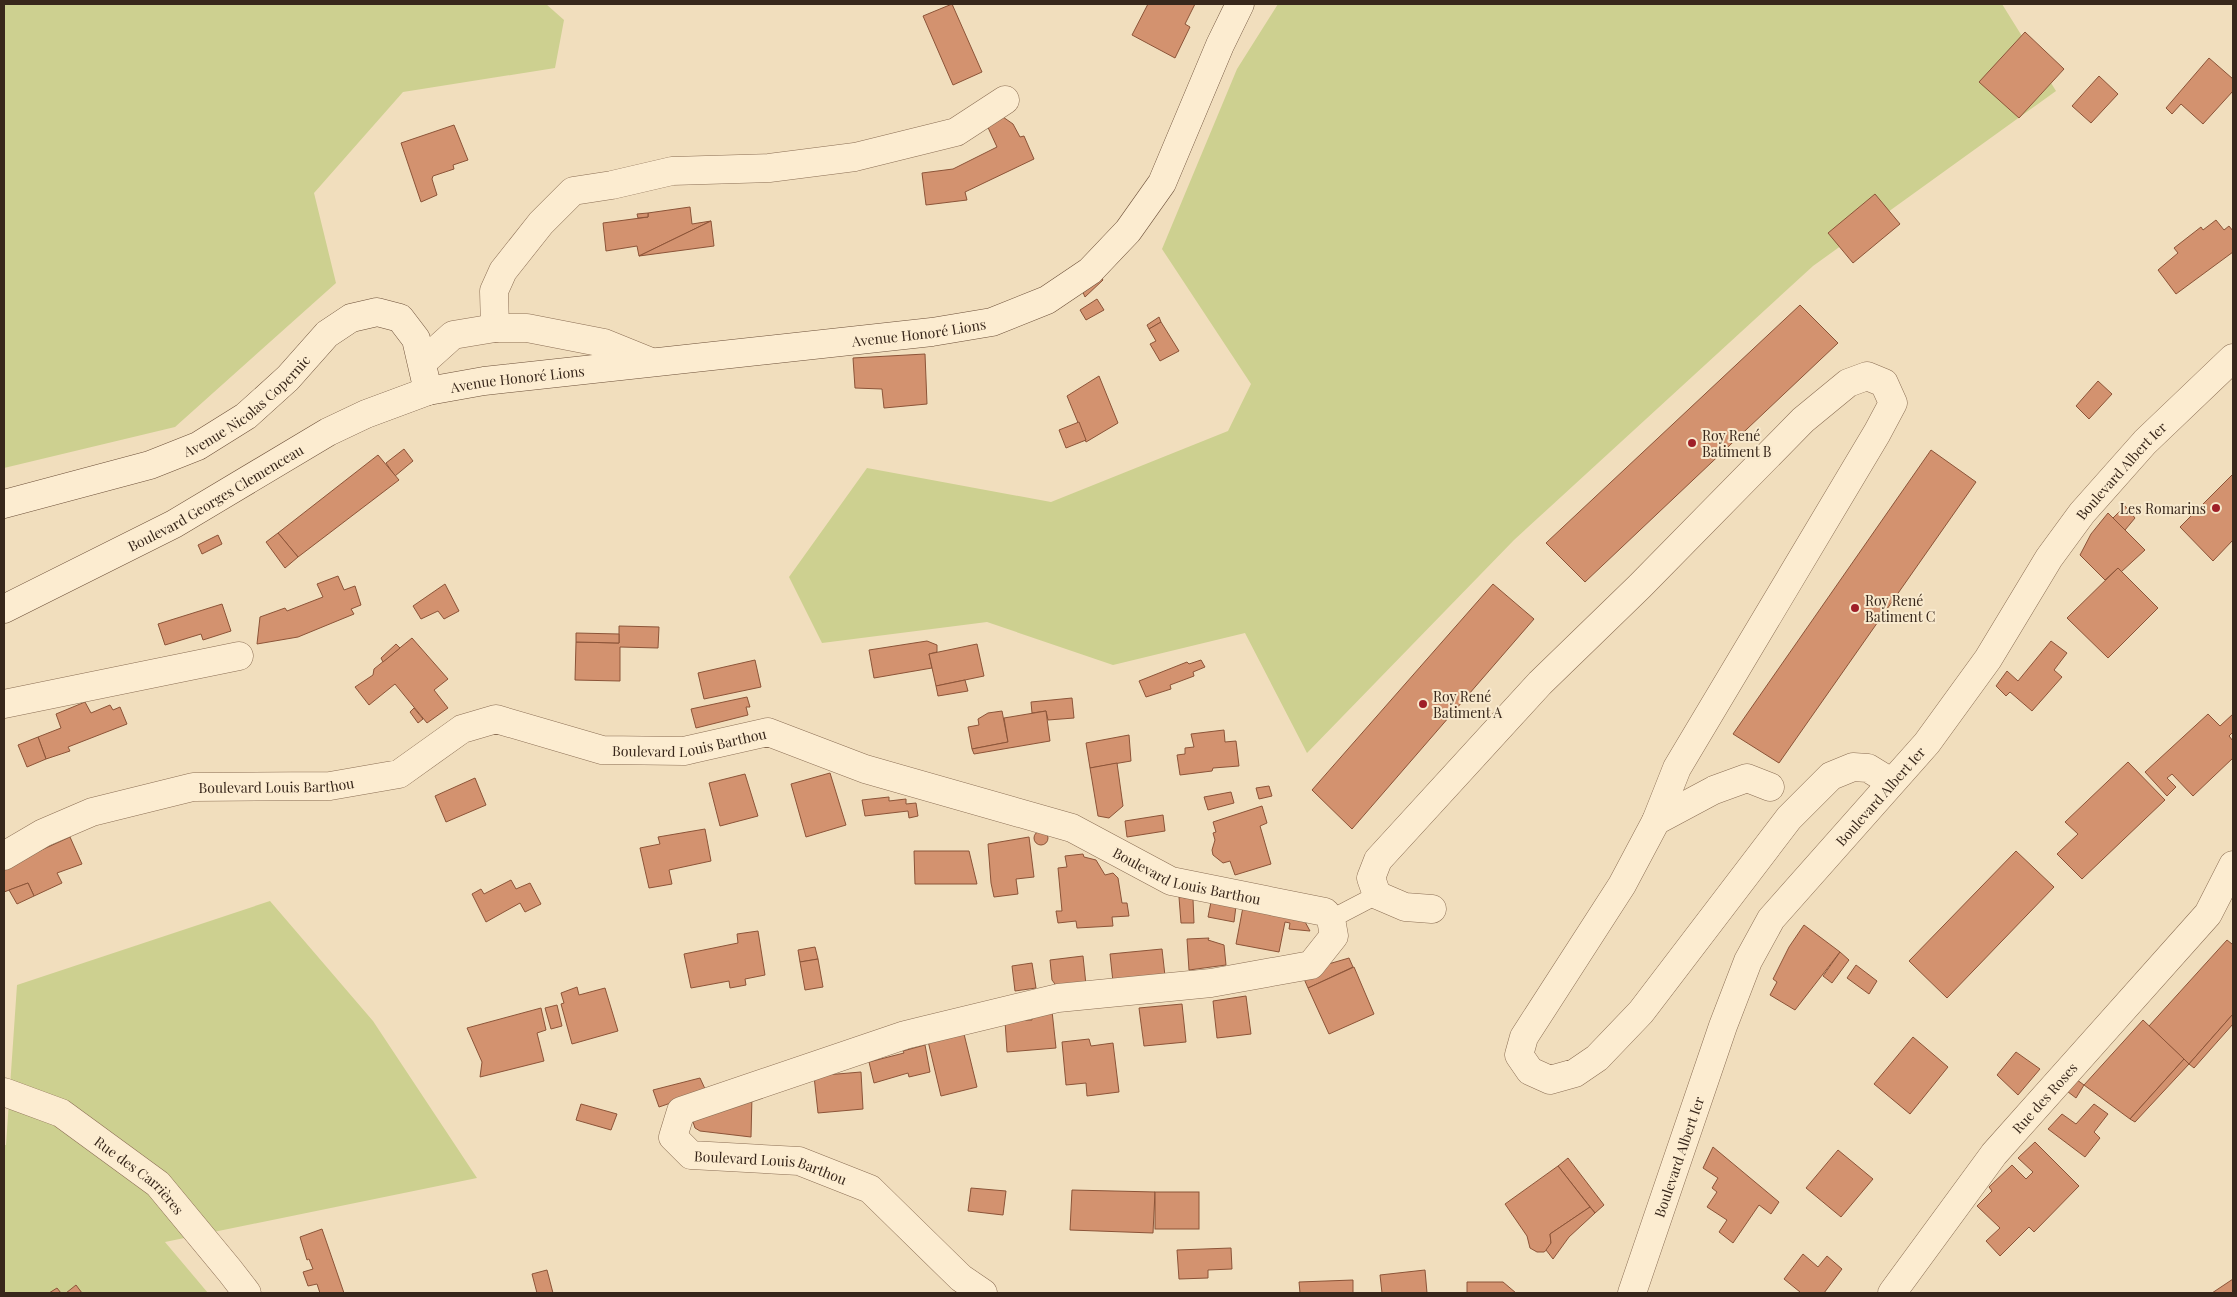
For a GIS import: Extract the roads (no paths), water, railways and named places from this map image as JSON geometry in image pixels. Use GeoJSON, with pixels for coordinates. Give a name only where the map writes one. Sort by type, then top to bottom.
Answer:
{"type":"FeatureCollection","features":[{"type":"Feature","properties":{"kind":"street","name":"Avenue Honoré Lions"},"geometry":{"type":"LineString","coordinates":[[428,391],[484,381],[932,332],[992,322],[1047,300],[1090,271],[1128,231],[1162,182],[1220,45],[1240,4]]}},
{"type":"Feature","properties":{"kind":"street"},"geometry":{"type":"LineString","coordinates":[[495,328],[494,291],[503,271],[540,223],[573,190],[612,185],[672,171],[769,168],[855,158],[956,132],[1004,100]]}},
{"type":"Feature","properties":{"kind":"street","name":"Avenue Nicolas Copernic"},"geometry":{"type":"LineString","coordinates":[[4,504],[150,465],[198,446],[246,416],[288,378],[327,334],[351,318],[377,312],[400,318],[416,339],[423,362],[428,391]]}},
{"type":"Feature","properties":{"kind":"street"},"geometry":{"type":"LineString","coordinates":[[423,362],[453,335],[495,328],[527,328],[604,343],[651,362]]}},
{"type":"Feature","properties":{"kind":"street","name":"Boulevard Albert Ier"},"geometry":{"type":"LineString","coordinates":[[1632,1293],[1690,1118],[1748,961],[1771,919],[1927,743],[1988,659],[2049,558],[2082,512],[2145,442],[2233,358]]}},
{"type":"Feature","properties":{"kind":"street"},"geometry":{"type":"LineString","coordinates":[[1432,909],[1404,907],[1377,895],[1371,878],[1378,860],[1540,683],[1640,586],[1803,420],[1848,383],[1867,376],[1884,383],[1892,403],[1877,433],[1677,768],[1656,821],[1622,885],[1524,1037],[1519,1055],[1530,1071],[1550,1080],[1575,1073],[1597,1058],[1641,1012],[1747,876],[1789,818],[1830,776],[1853,767],[1868,768],[1891,782]]}},
{"type":"Feature","properties":{"kind":"street","name":"Boulevard Georges Clemenceau"},"geometry":{"type":"LineString","coordinates":[[4,609],[174,524],[328,432],[398,400],[428,391]]}},
{"type":"Feature","properties":{"kind":"street"},"geometry":{"type":"LineString","coordinates":[[4,704],[239,656]]}},
{"type":"Feature","properties":{"kind":"street","name":"Boulevard Louis Barthou"},"geometry":{"type":"LineString","coordinates":[[4,856],[43,833],[92,812],[193,788],[330,786],[400,774],[462,729],[496,719],[602,750],[684,751],[768,732],[865,769],[1072,828],[1171,882],[1325,912],[1331,919],[1334,936],[1311,965],[1211,983],[1058,998],[905,1035],[681,1110],[673,1137],[691,1155],[799,1161],[870,1189],[961,1278],[983,1293]]}},
{"type":"Feature","properties":{"kind":"street"},"geometry":{"type":"LineString","coordinates":[[1656,821],[1714,790],[1747,778],[1770,787]]}},
{"type":"Feature","properties":{"kind":"street","name":"Rue des Roses"},"geometry":{"type":"LineString","coordinates":[[2208,914],[2233,865]]}},
{"type":"Feature","properties":{"kind":"street","name":"Rue des Roses"},"geometry":{"type":"LineString","coordinates":[[1892,1293],[1994,1154],[2233,885]]}},
{"type":"Feature","properties":{"kind":"street","name":"Rue des Carrières"},"geometry":{"type":"LineString","coordinates":[[4,1092],[62,1113],[158,1184],[247,1293]]}},
{"type":"Feature","properties":{"kind":"lane"},"geometry":{"type":"LineString","coordinates":[[1331,919],[1377,895]]}},
{"type":"Feature","properties":{"kind":"place","name":"Roy René Batiment B"},"geometry":{"type":"Point","coordinates":[1692,443]}},
{"type":"Feature","properties":{"kind":"place","name":"Les Romarins"},"geometry":{"type":"Point","coordinates":[2216,508]}},
{"type":"Feature","properties":{"kind":"place","name":"Roy René Batiment C"},"geometry":{"type":"Point","coordinates":[1855,608]}},
{"type":"Feature","properties":{"kind":"place","name":"Roy René Batiment A"},"geometry":{"type":"Point","coordinates":[1423,704]}}]}
